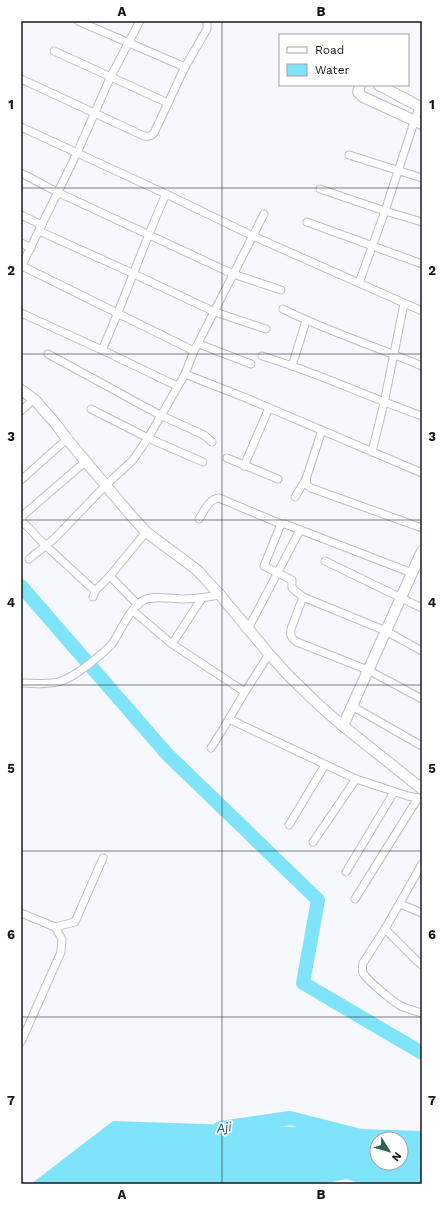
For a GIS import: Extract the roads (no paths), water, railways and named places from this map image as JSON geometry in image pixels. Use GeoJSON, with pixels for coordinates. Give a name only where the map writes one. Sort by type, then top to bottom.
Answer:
{"type":"FeatureCollection","features":[{"type":"Feature","properties":{"kind":"street"},"geometry":{"type":"LineString","coordinates":[[78,21],[185,67]]}},
{"type":"Feature","properties":{"kind":"street"},"geometry":{"type":"LineString","coordinates":[[140,21],[111,76],[77,154],[21,267],[119,313],[194,351]]}},
{"type":"Feature","properties":{"kind":"street"},"geometry":{"type":"LineString","coordinates":[[21,79],[148,137],[154,133],[185,67],[206,29],[207,21]]}},
{"type":"Feature","properties":{"kind":"street"},"geometry":{"type":"LineString","coordinates":[[54,51],[168,103]]}},
{"type":"Feature","properties":{"kind":"street"},"geometry":{"type":"LineString","coordinates":[[360,86],[358,92],[360,95],[418,122]]}},
{"type":"Feature","properties":{"kind":"street"},"geometry":{"type":"LineString","coordinates":[[359,283],[373,247],[398,170],[418,122],[420,107],[381,86]]}},
{"type":"Feature","properties":{"kind":"street"},"geometry":{"type":"LineString","coordinates":[[21,127],[253,236],[422,312]]}},
{"type":"Feature","properties":{"kind":"street"},"geometry":{"type":"LineString","coordinates":[[349,155],[422,178]]}},
{"type":"Feature","properties":{"kind":"street"},"geometry":{"type":"LineString","coordinates":[[21,173],[57,192],[233,274],[282,290]]}},
{"type":"Feature","properties":{"kind":"street"},"geometry":{"type":"LineString","coordinates":[[320,189],[422,222]]}},
{"type":"Feature","properties":{"kind":"street"},"geometry":{"type":"LineString","coordinates":[[102,350],[119,313],[148,234],[166,194]]}},
{"type":"Feature","properties":{"kind":"street"},"geometry":{"type":"LineString","coordinates":[[29,559],[54,539],[106,485],[133,460],[148,438],[185,374],[194,351],[199,344],[264,214]]}},
{"type":"Feature","properties":{"kind":"street"},"geometry":{"type":"LineString","coordinates":[[21,215],[40,228],[133,274],[215,312],[266,329]]}},
{"type":"Feature","properties":{"kind":"street"},"geometry":{"type":"LineString","coordinates":[[307,222],[422,264]]}},
{"type":"Feature","properties":{"kind":"street"},"geometry":{"type":"LineString","coordinates":[[21,243],[31,248]]}},
{"type":"Feature","properties":{"kind":"street"},"geometry":{"type":"LineString","coordinates":[[372,452],[384,403],[404,304]]}},
{"type":"Feature","properties":{"kind":"street"},"geometry":{"type":"LineString","coordinates":[[283,309],[306,321],[422,366]]}},
{"type":"Feature","properties":{"kind":"street"},"geometry":{"type":"LineString","coordinates":[[21,313],[177,386]]}},
{"type":"Feature","properties":{"kind":"street"},"geometry":{"type":"LineString","coordinates":[[292,366],[306,321]]}},
{"type":"Feature","properties":{"kind":"street"},"geometry":{"type":"LineString","coordinates":[[199,344],[251,364]]}},
{"type":"Feature","properties":{"kind":"street"},"geometry":{"type":"LineString","coordinates":[[48,354],[160,415],[204,434],[212,442]]}},
{"type":"Feature","properties":{"kind":"street"},"geometry":{"type":"LineString","coordinates":[[262,356],[422,416]]}},
{"type":"Feature","properties":{"kind":"street"},"geometry":{"type":"LineString","coordinates":[[185,374],[422,473]]}},
{"type":"Feature","properties":{"kind":"street"},"geometry":{"type":"LineString","coordinates":[[21,390],[34,399],[146,532],[197,570],[269,654],[315,702],[421,795]]}},
{"type":"Feature","properties":{"kind":"street"},"geometry":{"type":"LineString","coordinates":[[21,411],[34,399]]}},
{"type":"Feature","properties":{"kind":"street"},"geometry":{"type":"LineString","coordinates":[[244,466],[269,408]]}},
{"type":"Feature","properties":{"kind":"street"},"geometry":{"type":"LineString","coordinates":[[91,409],[148,438],[203,462]]}},
{"type":"Feature","properties":{"kind":"street"},"geometry":{"type":"LineString","coordinates":[[295,497],[306,479],[322,430]]}},
{"type":"Feature","properties":{"kind":"street"},"geometry":{"type":"LineString","coordinates":[[21,480],[67,439]]}},
{"type":"Feature","properties":{"kind":"street"},"geometry":{"type":"LineString","coordinates":[[227,458],[278,479]]}},
{"type":"Feature","properties":{"kind":"street"},"geometry":{"type":"LineString","coordinates":[[86,461],[21,518],[45,545],[94,594],[146,532]]}},
{"type":"Feature","properties":{"kind":"street"},"geometry":{"type":"LineString","coordinates":[[306,479],[307,485],[311,488],[422,528]]}},
{"type":"Feature","properties":{"kind":"street"},"geometry":{"type":"LineString","coordinates":[[199,519],[211,501],[219,498],[281,524],[412,573]]}},
{"type":"Feature","properties":{"kind":"street"},"geometry":{"type":"LineString","coordinates":[[281,524],[264,566],[292,580],[292,588],[303,597],[386,631],[422,651]]}},
{"type":"Feature","properties":{"kind":"street"},"geometry":{"type":"LineString","coordinates":[[248,629],[300,530]]}},
{"type":"Feature","properties":{"kind":"street"},"geometry":{"type":"LineString","coordinates":[[343,726],[400,598],[421,557]]}},
{"type":"Feature","properties":{"kind":"street"},"geometry":{"type":"LineString","coordinates":[[325,561],[422,608]]}},
{"type":"Feature","properties":{"kind":"street"},"geometry":{"type":"LineString","coordinates":[[110,576],[138,605]]}},
{"type":"Feature","properties":{"kind":"street"},"geometry":{"type":"LineString","coordinates":[[21,683],[51,684],[68,679],[80,672],[107,650],[114,642],[123,623],[138,605],[147,598],[184,599],[220,595]]}},
{"type":"Feature","properties":{"kind":"street"},"geometry":{"type":"LineString","coordinates":[[303,597],[290,629],[292,639],[368,670],[422,699]]}},
{"type":"Feature","properties":{"kind":"street"},"geometry":{"type":"LineString","coordinates":[[172,644],[202,598]]}},
{"type":"Feature","properties":{"kind":"street"},"geometry":{"type":"LineString","coordinates":[[133,611],[172,644],[245,692]]}},
{"type":"Feature","properties":{"kind":"street"},"geometry":{"type":"LineString","coordinates":[[211,748],[269,654]]}},
{"type":"Feature","properties":{"kind":"street"},"geometry":{"type":"LineString","coordinates":[[352,706],[422,746]]}},
{"type":"Feature","properties":{"kind":"street"},"geometry":{"type":"LineString","coordinates":[[229,719],[356,779],[394,792],[421,795]]}},
{"type":"Feature","properties":{"kind":"street"},"geometry":{"type":"LineString","coordinates":[[289,825],[325,765]]}},
{"type":"Feature","properties":{"kind":"street"},"geometry":{"type":"LineString","coordinates":[[313,842],[356,779]]}},
{"type":"Feature","properties":{"kind":"street"},"geometry":{"type":"LineString","coordinates":[[346,872],[394,792]]}},
{"type":"Feature","properties":{"kind":"street"},"geometry":{"type":"LineString","coordinates":[[355,899],[421,795]]}},
{"type":"Feature","properties":{"kind":"street"},"geometry":{"type":"LineString","coordinates":[[55,927],[75,922],[103,858]]}},
{"type":"Feature","properties":{"kind":"street"},"geometry":{"type":"LineString","coordinates":[[422,864],[386,929],[363,963],[362,968],[363,972],[378,988],[396,1003],[422,1013]]}},
{"type":"Feature","properties":{"kind":"street"},"geometry":{"type":"LineString","coordinates":[[400,904],[422,913]]}},
{"type":"Feature","properties":{"kind":"street"},"geometry":{"type":"LineString","coordinates":[[21,912],[55,927],[62,939],[60,952],[21,1041]]}},
{"type":"Feature","properties":{"kind":"street"},"geometry":{"type":"LineString","coordinates":[[386,929],[422,965]]}},
{"type":"Feature","properties":{"kind":"water"},"geometry":{"type":"Polygon","coordinates":[[[113,1121],[422,1131],[422,1184],[362,1184],[346,1179],[322,1184],[31,1184],[113,1121]]]}},
{"type":"Feature","properties":{"kind":"waterway"},"geometry":{"type":"LineString","coordinates":[[21,586],[167,754],[318,900],[303,983],[422,1053]]}},
{"type":"Feature","properties":{"kind":"waterway","name":"Aji"},"geometry":{"type":"LineString","coordinates":[[220,1128],[290,1118],[369,1138]]}}]}
